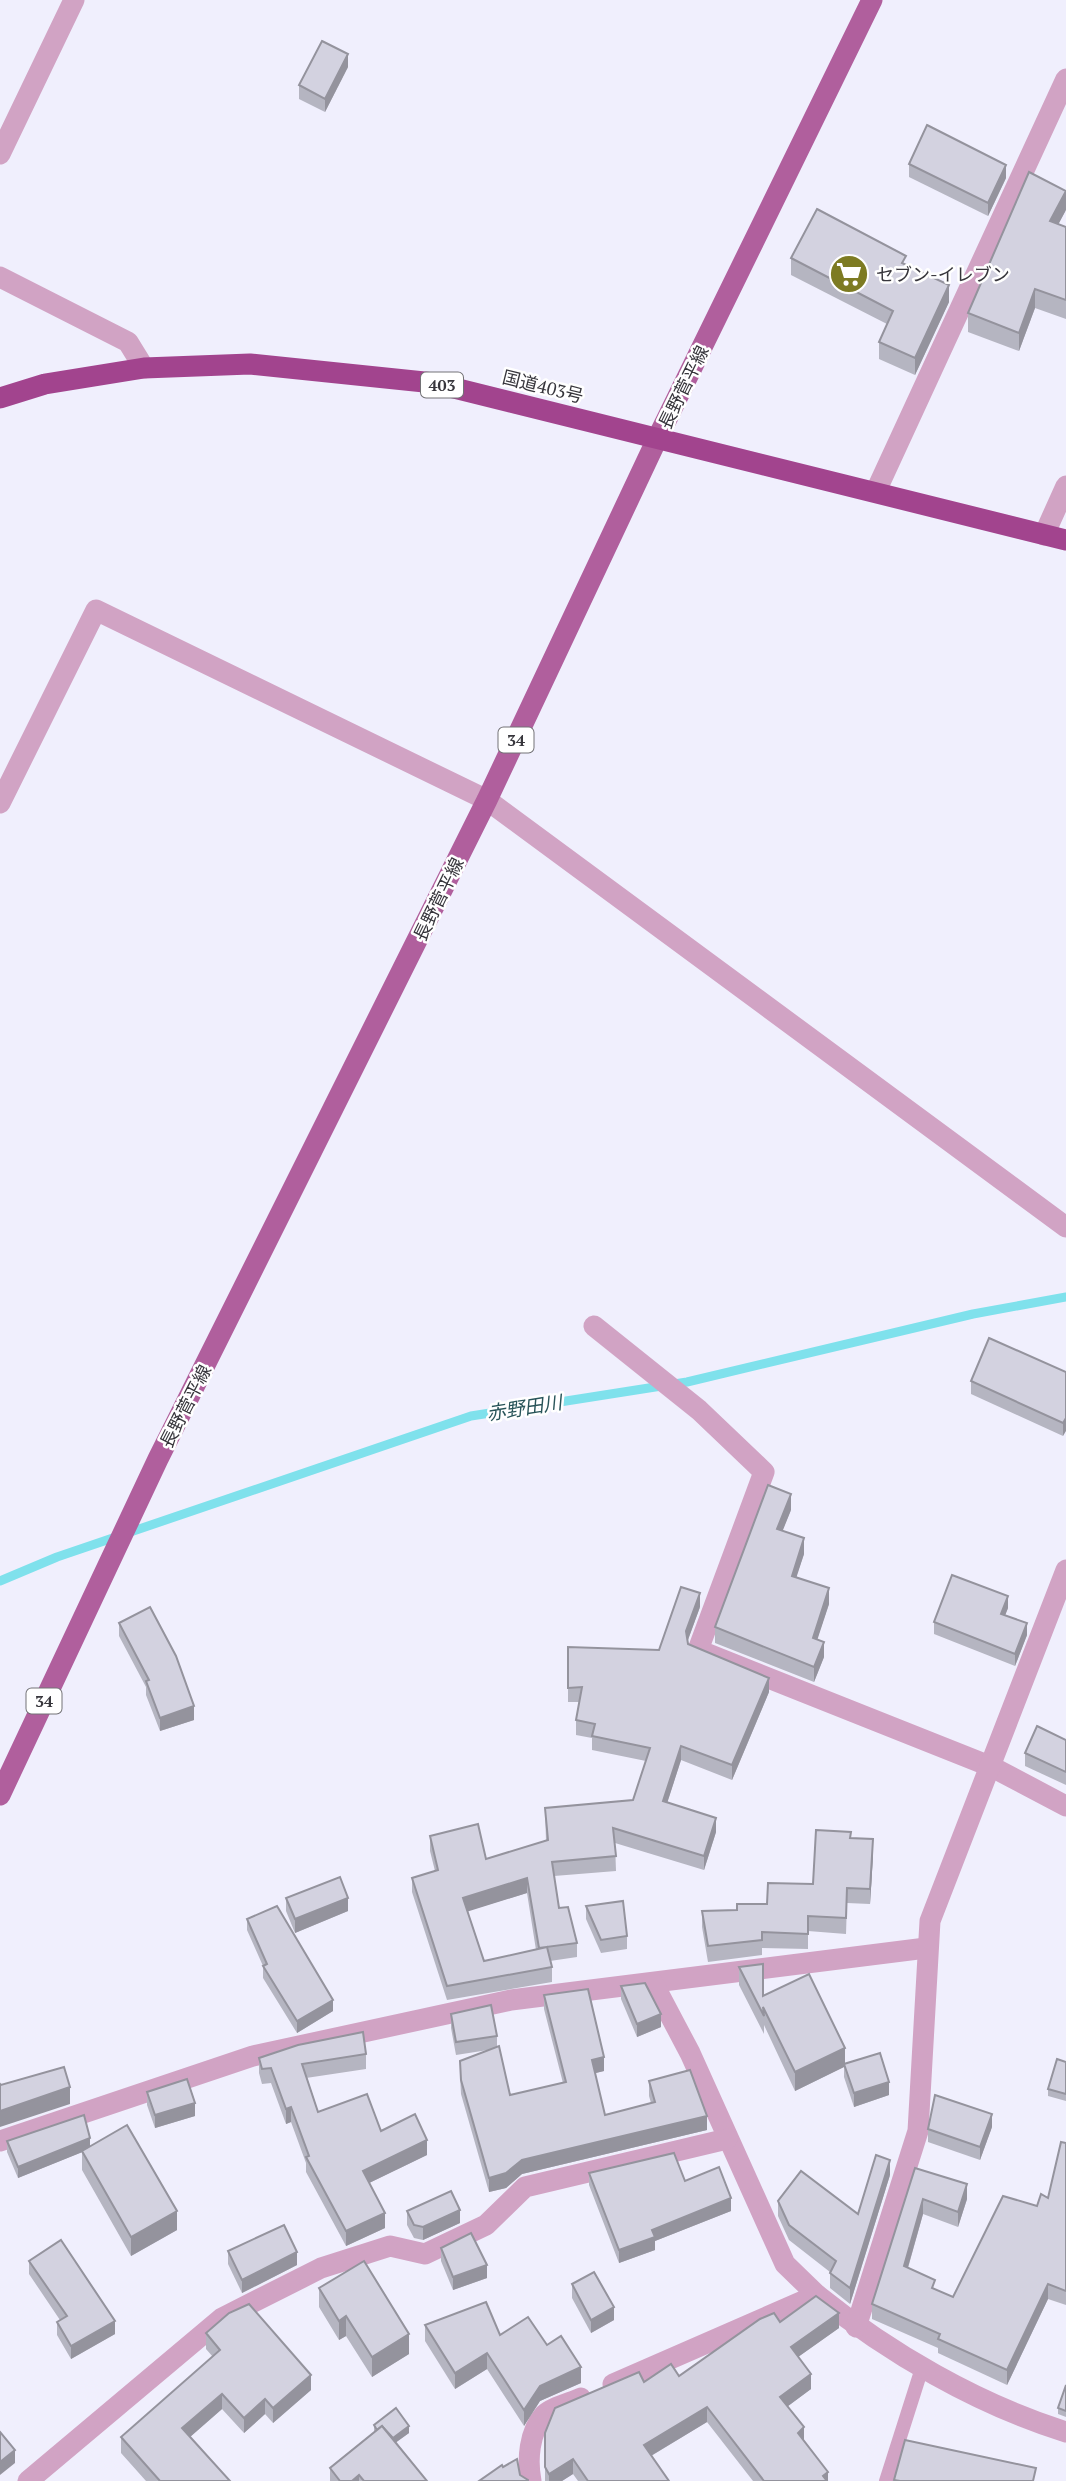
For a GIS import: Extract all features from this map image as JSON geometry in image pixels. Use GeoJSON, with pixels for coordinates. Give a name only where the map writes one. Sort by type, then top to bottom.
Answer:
{"type":"FeatureCollection","features":[{"type":"Feature","properties":{"kind":"highway","name":"国道403号"},"geometry":{"type":"LineString","coordinates":[[0,398],[45,384],[144,368],[250,364],[434,383],[1066,540]]}},
{"type":"Feature","properties":{"kind":"main road","name":"長野菅平線"},"geometry":{"type":"LineString","coordinates":[[0,1795],[151,1476],[487,800],[659,437],[872,0]]}},
{"type":"Feature","properties":{"kind":"street"},"geometry":{"type":"LineString","coordinates":[[0,154],[74,0]]}},
{"type":"Feature","properties":{"kind":"street"},"geometry":{"type":"LineString","coordinates":[[876,491],[1066,79]]}},
{"type":"Feature","properties":{"kind":"street"},"geometry":{"type":"LineString","coordinates":[[0,277],[128,342],[144,368]]}},
{"type":"Feature","properties":{"kind":"street"},"geometry":{"type":"LineString","coordinates":[[1044,536],[1066,486]]}},
{"type":"Feature","properties":{"kind":"street"},"geometry":{"type":"LineString","coordinates":[[0,803],[96,610],[487,800],[1066,1227]]}},
{"type":"Feature","properties":{"kind":"street"},"geometry":{"type":"LineString","coordinates":[[594,1326],[699,1410],[764,1472],[698,1650],[992,1767],[1066,1806]]}},
{"type":"Feature","properties":{"kind":"street"},"geometry":{"type":"LineString","coordinates":[[856,2327],[918,2130],[926,1948],[930,1921],[992,1767],[1066,1570]]}},
{"type":"Feature","properties":{"kind":"street"},"geometry":{"type":"LineString","coordinates":[[0,2141],[253,2056],[511,2000],[926,1948]]}},
{"type":"Feature","properties":{"kind":"street"},"geometry":{"type":"LineString","coordinates":[[653,1983],[690,2053],[785,2264],[856,2327],[922,2368],[1040,2424],[1066,2432]]}},
{"type":"Feature","properties":{"kind":"street"},"geometry":{"type":"LineString","coordinates":[[28,2481],[222,2318],[321,2268],[390,2246],[425,2254],[486,2225],[525,2187],[727,2139]]}},
{"type":"Feature","properties":{"kind":"street"},"geometry":{"type":"LineString","coordinates":[[531,2481],[528,2467],[534,2432],[546,2413],[817,2295]]}},
{"type":"Feature","properties":{"kind":"lane"},"geometry":{"type":"LineString","coordinates":[[886,2481],[922,2368]]}},
{"type":"Feature","properties":{"kind":"building"},"geometry":{"type":"Polygon","coordinates":[[[322,41],[348,54],[325,99],[299,85],[322,41]]]}},
{"type":"Feature","properties":{"kind":"building"},"geometry":{"type":"Polygon","coordinates":[[[927,125],[1006,165],[988,203],[909,164],[927,125]]]}},
{"type":"Feature","properties":{"kind":"building"},"geometry":{"type":"Polygon","coordinates":[[[1029,172],[1066,191],[1050,221],[1066,227],[1066,300],[1035,289],[1019,333],[968,313],[1029,172]]]}},
{"type":"Feature","properties":{"kind":"building"},"geometry":{"type":"Polygon","coordinates":[[[817,209],[906,256],[902,263],[949,285],[915,358],[879,342],[893,311],[791,258],[817,209]]]}},
{"type":"Feature","properties":{"kind":"building"},"geometry":{"type":"Polygon","coordinates":[[[989,1338],[1066,1372],[1066,1418],[1063,1423],[971,1381],[989,1338]]]}},
{"type":"Feature","properties":{"kind":"building"},"geometry":{"type":"Polygon","coordinates":[[[768,1485],[791,1494],[777,1529],[804,1538],[792,1576],[829,1588],[813,1638],[824,1642],[814,1667],[715,1627],[768,1485]]]}},
{"type":"Feature","properties":{"kind":"building"},"geometry":{"type":"Polygon","coordinates":[[[952,1575],[1008,1596],[1001,1614],[1027,1623],[1015,1654],[934,1622],[952,1575]]]}},
{"type":"Feature","properties":{"kind":"building"},"geometry":{"type":"Polygon","coordinates":[[[681,1587],[700,1593],[686,1631],[688,1644],[769,1678],[732,1765],[681,1746],[663,1801],[716,1818],[704,1856],[613,1828],[616,1856],[552,1862],[559,1908],[568,1907],[577,1943],[539,1948],[527,1878],[463,1898],[484,1961],[547,1947],[552,1967],[447,1986],[412,1878],[438,1870],[430,1836],[478,1824],[486,1859],[548,1840],[545,1808],[633,1800],[650,1748],[592,1736],[595,1724],[576,1720],[582,1687],[568,1688],[568,1647],[659,1650],[681,1587]]]}},
{"type":"Feature","properties":{"kind":"building"},"geometry":{"type":"Polygon","coordinates":[[[150,1607],[176,1656],[194,1706],[160,1718],[146,1681],[149,1680],[119,1623],[150,1607]]]}},
{"type":"Feature","properties":{"kind":"building"},"geometry":{"type":"Polygon","coordinates":[[[1037,1726],[1066,1740],[1066,1772],[1025,1753],[1037,1726]]]}},
{"type":"Feature","properties":{"kind":"building"},"geometry":{"type":"Polygon","coordinates":[[[816,1830],[851,1832],[850,1838],[873,1839],[870,1889],[847,1888],[846,1918],[808,1916],[808,1934],[762,1932],[762,1940],[708,1946],[702,1911],[737,1910],[737,1904],[767,1904],[768,1883],[813,1884],[816,1830]]]}},
{"type":"Feature","properties":{"kind":"building"},"geometry":{"type":"Polygon","coordinates":[[[340,1877],[348,1898],[295,1919],[286,1898],[340,1877]]]}},
{"type":"Feature","properties":{"kind":"building"},"geometry":{"type":"Polygon","coordinates":[[[623,1901],[627,1936],[601,1940],[586,1906],[623,1901]]]}},
{"type":"Feature","properties":{"kind":"building"},"geometry":{"type":"Polygon","coordinates":[[[277,1906],[333,2000],[297,2021],[263,1966],[267,1964],[247,1919],[277,1906]]]}},
{"type":"Feature","properties":{"kind":"building"},"geometry":{"type":"Polygon","coordinates":[[[763,1964],[763,1996],[809,1974],[845,2048],[795,2072],[763,2007],[764,2016],[739,1967],[763,1964]]]}},
{"type":"Feature","properties":{"kind":"building"},"geometry":{"type":"Polygon","coordinates":[[[645,1983],[661,2014],[637,2024],[621,1986],[645,1983]]]}},
{"type":"Feature","properties":{"kind":"building"},"geometry":{"type":"Polygon","coordinates":[[[588,1989],[604,2057],[592,2060],[605,2115],[655,2102],[649,2081],[690,2070],[707,2116],[522,2160],[506,2173],[489,2178],[461,2080],[460,2061],[499,2046],[510,2095],[566,2082],[544,1995],[588,1989]]]}},
{"type":"Feature","properties":{"kind":"building"},"geometry":{"type":"Polygon","coordinates":[[[491,2005],[497,2036],[456,2042],[451,2014],[491,2005]]]}},
{"type":"Feature","properties":{"kind":"building"},"geometry":{"type":"Polygon","coordinates":[[[363,2032],[366,2054],[302,2064],[318,2112],[367,2094],[381,2131],[415,2114],[427,2140],[363,2171],[385,2213],[346,2231],[306,2157],[309,2156],[291,2107],[286,2109],[271,2068],[262,2069],[259,2058],[298,2045],[363,2032]]]}},
{"type":"Feature","properties":{"kind":"building"},"geometry":{"type":"Polygon","coordinates":[[[880,2053],[889,2082],[854,2093],[844,2064],[880,2053]]]}},
{"type":"Feature","properties":{"kind":"building"},"geometry":{"type":"Polygon","coordinates":[[[1057,2059],[1066,2062],[1066,2094],[1048,2089],[1057,2059]]]}},
{"type":"Feature","properties":{"kind":"building"},"geometry":{"type":"Polygon","coordinates":[[[64,2067],[70,2087],[0,2111],[0,2084],[64,2067]]]}},
{"type":"Feature","properties":{"kind":"building"},"geometry":{"type":"Polygon","coordinates":[[[187,2079],[195,2103],[155,2115],[147,2092],[187,2079]]]}},
{"type":"Feature","properties":{"kind":"building"},"geometry":{"type":"Polygon","coordinates":[[[935,2095],[992,2114],[980,2147],[928,2129],[935,2095]]]}},
{"type":"Feature","properties":{"kind":"building"},"geometry":{"type":"Polygon","coordinates":[[[84,2115],[90,2138],[18,2167],[7,2141],[84,2115]]]}},
{"type":"Feature","properties":{"kind":"building"},"geometry":{"type":"Polygon","coordinates":[[[127,2125],[177,2211],[131,2237],[82,2151],[127,2125]]]}},
{"type":"Feature","properties":{"kind":"building"},"geometry":{"type":"Polygon","coordinates":[[[1061,2142],[1066,2143],[1066,2291],[1048,2284],[1007,2370],[938,2339],[940,2334],[872,2304],[915,2168],[967,2184],[958,2212],[923,2199],[904,2266],[935,2280],[932,2288],[953,2297],[1003,2196],[1037,2206],[1041,2194],[1048,2198],[1061,2142]]]}},
{"type":"Feature","properties":{"kind":"building"},"geometry":{"type":"Polygon","coordinates":[[[674,2153],[685,2181],[719,2167],[731,2198],[652,2230],[655,2237],[619,2250],[589,2173],[674,2153]]]}},
{"type":"Feature","properties":{"kind":"building"},"geometry":{"type":"Polygon","coordinates":[[[876,2155],[890,2160],[850,2288],[830,2273],[836,2261],[789,2225],[778,2201],[801,2171],[858,2214],[876,2155]]]}},
{"type":"Feature","properties":{"kind":"building"},"geometry":{"type":"Polygon","coordinates":[[[451,2191],[460,2210],[423,2227],[414,2225],[407,2211],[451,2191]]]}},
{"type":"Feature","properties":{"kind":"building"},"geometry":{"type":"Polygon","coordinates":[[[284,2225],[297,2252],[242,2280],[228,2251],[284,2225]]]}},
{"type":"Feature","properties":{"kind":"building"},"geometry":{"type":"Polygon","coordinates":[[[471,2233],[487,2265],[453,2277],[441,2248],[471,2233]]]}},
{"type":"Feature","properties":{"kind":"building"},"geometry":{"type":"Polygon","coordinates":[[[61,2240],[115,2321],[71,2346],[57,2322],[67,2316],[29,2261],[61,2240]]]}},
{"type":"Feature","properties":{"kind":"building"},"geometry":{"type":"Polygon","coordinates":[[[364,2261],[409,2334],[372,2357],[346,2316],[339,2321],[319,2288],[364,2261]]]}},
{"type":"Feature","properties":{"kind":"building"},"geometry":{"type":"Polygon","coordinates":[[[594,2272],[614,2307],[591,2320],[572,2284],[594,2272]]]}},
{"type":"Feature","properties":{"kind":"building"},"geometry":{"type":"Polygon","coordinates":[[[816,2296],[839,2313],[791,2347],[811,2374],[780,2397],[804,2427],[798,2433],[828,2472],[823,2476],[827,2481],[764,2481],[707,2407],[644,2445],[669,2481],[588,2481],[573,2459],[549,2474],[545,2467],[545,2433],[555,2408],[639,2372],[644,2382],[671,2364],[679,2376],[760,2319],[774,2313],[780,2322],[816,2296]]]}},
{"type":"Feature","properties":{"kind":"building"},"geometry":{"type":"Polygon","coordinates":[[[486,2302],[500,2335],[528,2317],[547,2345],[561,2336],[581,2367],[540,2386],[524,2410],[487,2353],[455,2373],[425,2325],[486,2302]]]}},
{"type":"Feature","properties":{"kind":"building"},"geometry":{"type":"Polygon","coordinates":[[[249,2304],[311,2375],[273,2408],[265,2399],[244,2418],[222,2394],[182,2428],[230,2481],[160,2481],[121,2437],[220,2350],[206,2333],[229,2313],[249,2304]]]}},
{"type":"Feature","properties":{"kind":"building"},"geometry":{"type":"Polygon","coordinates":[[[1066,2385],[1066,2411],[1058,2408],[1066,2385]]]}},
{"type":"Feature","properties":{"kind":"building"},"geometry":{"type":"Polygon","coordinates":[[[396,2408],[409,2426],[393,2438],[382,2426],[377,2430],[374,2425],[396,2408]]]}},
{"type":"Feature","properties":{"kind":"building"},"geometry":{"type":"Polygon","coordinates":[[[382,2426],[427,2481],[364,2481],[359,2475],[352,2481],[340,2481],[330,2468],[382,2426]]]}},
{"type":"Feature","properties":{"kind":"building"},"geometry":{"type":"Polygon","coordinates":[[[0,2432],[15,2450],[0,2462],[0,2432]]]}},
{"type":"Feature","properties":{"kind":"building"},"geometry":{"type":"Polygon","coordinates":[[[905,2440],[1036,2468],[1033,2481],[894,2480],[905,2440]]]}},
{"type":"Feature","properties":{"kind":"building"},"geometry":{"type":"Polygon","coordinates":[[[517,2459],[520,2475],[528,2481],[479,2481],[502,2465],[503,2467],[517,2459]]]}},
{"type":"Feature","properties":{"kind":"waterway","name":"赤野田川"},"geometry":{"type":"LineString","coordinates":[[0,1581],[57,1557],[471,1416],[687,1382],[973,1314],[1066,1297]]}},
{"type":"Feature","properties":{"kind":"place","name":"セブン-イレブン"},"geometry":{"type":"Point","coordinates":[849,274]}}]}
